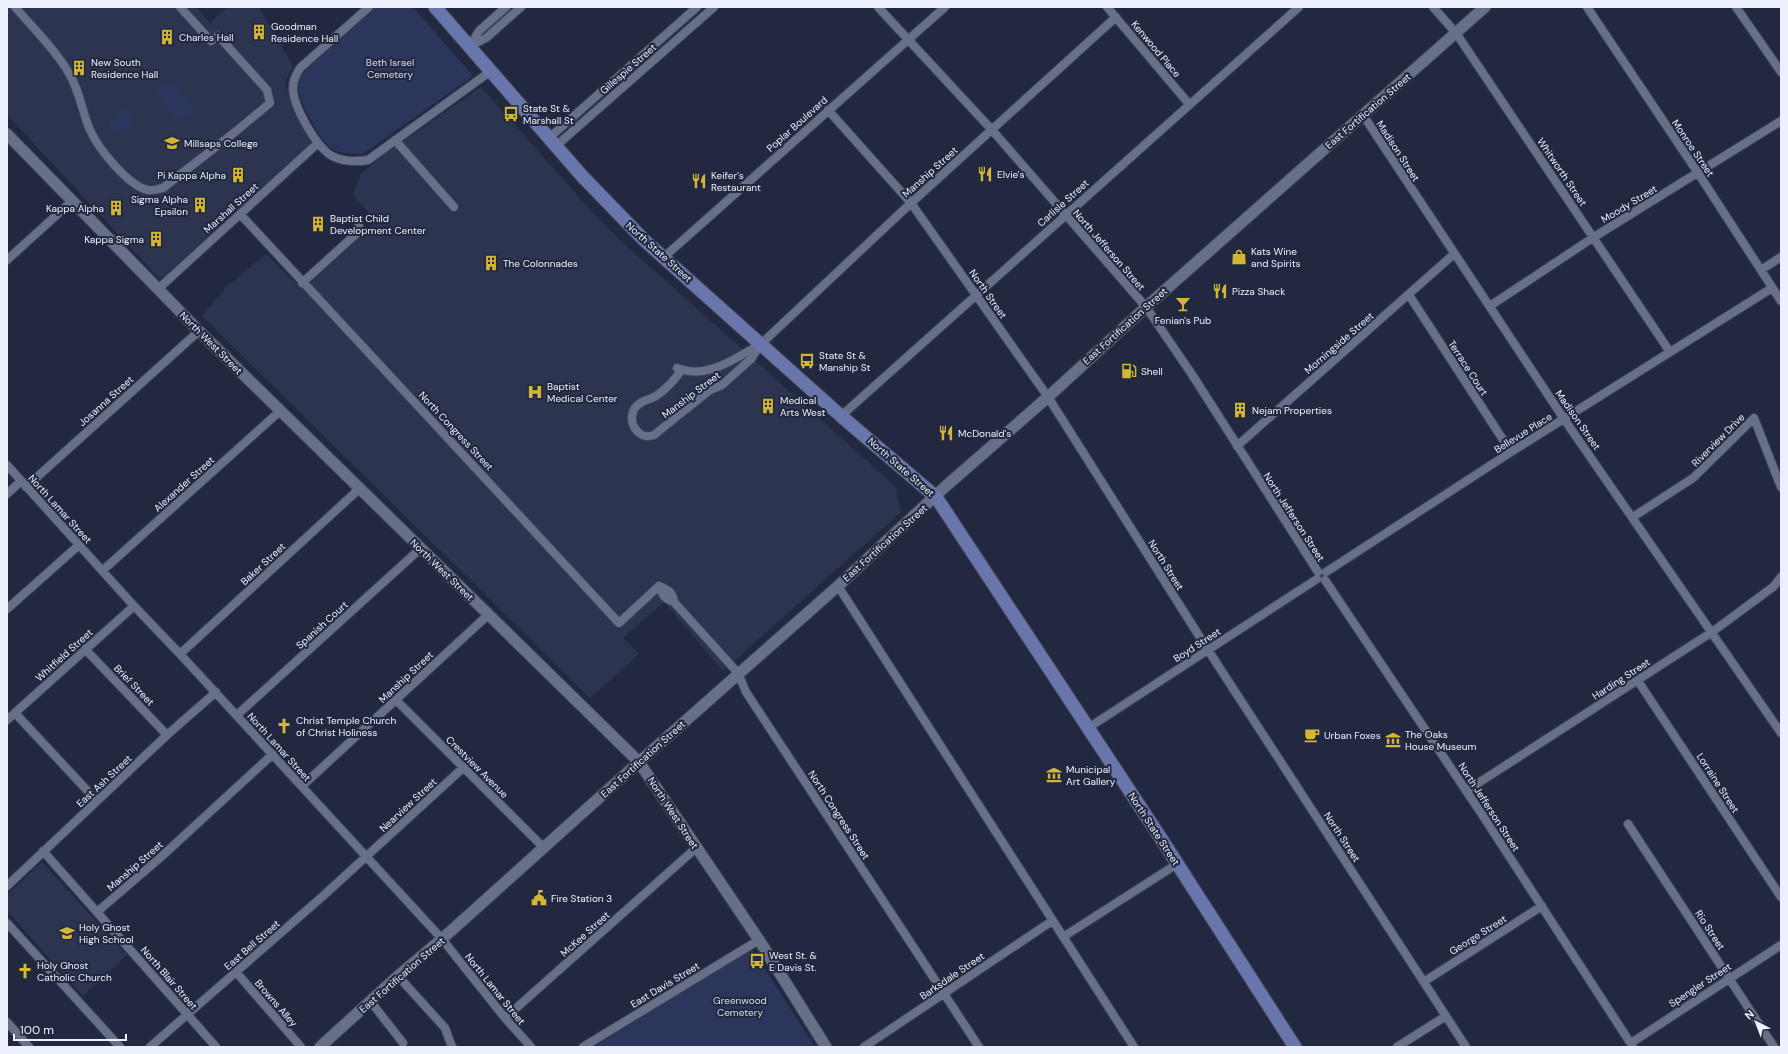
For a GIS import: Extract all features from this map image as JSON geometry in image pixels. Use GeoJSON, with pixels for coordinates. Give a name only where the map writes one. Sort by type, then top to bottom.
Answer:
{"type":"FeatureCollection","features":[{"type":"Feature","properties":{"kind":"main road","name":"North State Street"},"geometry":{"type":"LineString","coordinates":[[435,7],[552,142],[621,217],[761,344],[936,497],[1177,864],[1295,1047]]}},
{"type":"Feature","properties":{"kind":"street"},"geometry":{"type":"LineString","coordinates":[[14,7],[54,52],[67,70],[78,90],[90,130],[102,149],[129,180],[147,190],[163,188],[270,103],[268,90],[257,80],[222,40],[218,36],[211,42],[180,7]]}},
{"type":"Feature","properties":{"kind":"street"},"geometry":{"type":"LineString","coordinates":[[369,7],[300,68],[295,76],[293,90],[303,118],[318,143],[330,155],[347,161],[358,162],[368,160],[491,71]]}},
{"type":"Feature","properties":{"kind":"street"},"geometry":{"type":"LineString","coordinates":[[470,46],[479,31],[506,7]]}},
{"type":"Feature","properties":{"kind":"street"},"geometry":{"type":"LineString","coordinates":[[470,46],[486,38],[521,7]]}},
{"type":"Feature","properties":{"kind":"street","name":"Gillespie Street"},"geometry":{"type":"LineString","coordinates":[[552,142],[697,7]]}},
{"type":"Feature","properties":{"kind":"street","name":"Gillespie Street"},"geometry":{"type":"LineString","coordinates":[[552,142],[714,7]]}},
{"type":"Feature","properties":{"kind":"street","name":"North Jefferson Street"},"geometry":{"type":"LineString","coordinates":[[878,7],[992,130],[1146,307],[1238,446],[1321,576],[1466,791],[1632,1045]]}},
{"type":"Feature","properties":{"kind":"street","name":"Poplar Boulevard"},"geometry":{"type":"LineString","coordinates":[[664,257],[945,7]]}},
{"type":"Feature","properties":{"kind":"street","name":"Carlisle Street"},"geometry":{"type":"LineString","coordinates":[[842,416],[976,294],[1300,7]]}},
{"type":"Feature","properties":{"kind":"street","name":"Whitworth Street"},"geometry":{"type":"LineString","coordinates":[[1433,7],[1456,33],[1670,352]]}},
{"type":"Feature","properties":{"kind":"street","name":"East Fortification Street"},"geometry":{"type":"LineString","coordinates":[[320,1047],[738,673],[838,586],[994,443],[1048,397],[1146,307],[1486,7]]}},
{"type":"Feature","properties":{"kind":"street","name":"Monroe Street"},"geometry":{"type":"LineString","coordinates":[[1587,7],[1698,173],[1781,301]]}},
{"type":"Feature","properties":{"kind":"street"},"geometry":{"type":"LineString","coordinates":[[1736,7],[1781,72]]}},
{"type":"Feature","properties":{"kind":"street","name":"Kenwood Place"},"geometry":{"type":"LineString","coordinates":[[1108,8],[1189,104]]}},
{"type":"Feature","properties":{"kind":"street","name":"Manship Street"},"geometry":{"type":"LineString","coordinates":[[761,344],[751,359],[722,385],[710,390],[654,435],[647,436],[641,434],[636,429],[631,421],[633,411],[640,403],[656,396],[678,377],[679,369],[712,369],[734,360],[761,344],[911,203],[1116,17]]}},
{"type":"Feature","properties":{"kind":"street","name":"North Street"},"geometry":{"type":"LineString","coordinates":[[828,110],[911,203],[1048,397],[1208,650],[1425,981],[1466,1047]]}},
{"type":"Feature","properties":{"kind":"street","name":"Madison Street"},"geometry":{"type":"LineString","coordinates":[[1363,115],[1564,419],[1781,733]]}},
{"type":"Feature","properties":{"kind":"street","name":"Moody Street"},"geometry":{"type":"LineString","coordinates":[[1490,306],[1594,237],[1781,121]]}},
{"type":"Feature","properties":{"kind":"street","name":"North West Street"},"geometry":{"type":"LineString","coordinates":[[7,134],[199,331],[639,762],[758,940],[826,1047]]}},
{"type":"Feature","properties":{"kind":"street"},"geometry":{"type":"LineString","coordinates":[[395,140],[454,207]]}},
{"type":"Feature","properties":{"kind":"street","name":"Marshall Street"},"geometry":{"type":"LineString","coordinates":[[158,289],[318,143]]}},
{"type":"Feature","properties":{"kind":"street"},"geometry":{"type":"LineString","coordinates":[[7,260],[72,201]]}},
{"type":"Feature","properties":{"kind":"street","name":"North Congress Street"},"geometry":{"type":"LineString","coordinates":[[240,214],[302,283],[430,418],[619,623],[659,586],[669,591],[673,596],[674,602],[738,673],[746,692],[979,1047]]}},
{"type":"Feature","properties":{"kind":"street"},"geometry":{"type":"LineString","coordinates":[[302,283],[356,234],[359,225],[357,220]]}},
{"type":"Feature","properties":{"kind":"street","name":"Morningside Street"},"geometry":{"type":"LineString","coordinates":[[1238,446],[1454,254]]}},
{"type":"Feature","properties":{"kind":"street"},"geometry":{"type":"LineString","coordinates":[[1761,270],[1781,258]]}},
{"type":"Feature","properties":{"kind":"street","name":"Bellevue Place"},"geometry":{"type":"LineString","coordinates":[[1321,576],[1511,452],[1772,288]]}},
{"type":"Feature","properties":{"kind":"street","name":"Terrace Court"},"geometry":{"type":"LineString","coordinates":[[1409,295],[1511,452]]}},
{"type":"Feature","properties":{"kind":"street","name":"Josanna Street"},"geometry":{"type":"LineString","coordinates":[[7,494],[24,484],[199,331]]}},
{"type":"Feature","properties":{"kind":"street","name":"Alexander Street"},"geometry":{"type":"LineString","coordinates":[[102,571],[280,411]]}},
{"type":"Feature","properties":{"kind":"street","name":"Riverview Drive"},"geometry":{"type":"LineString","coordinates":[[1633,517],[1693,478],[1754,418],[1781,487]]}},
{"type":"Feature","properties":{"kind":"street","name":"North Lamar Street"},"geometry":{"type":"LineString","coordinates":[[7,465],[134,606],[216,692],[442,939],[505,1018],[531,1047]]}},
{"type":"Feature","properties":{"kind":"street","name":"Baker Street"},"geometry":{"type":"LineString","coordinates":[[180,654],[359,489]]}},
{"type":"Feature","properties":{"kind":"street"},"geometry":{"type":"LineString","coordinates":[[7,609],[79,545]]}},
{"type":"Feature","properties":{"kind":"street","name":"Spanish Court"},"geometry":{"type":"LineString","coordinates":[[237,715],[420,549]]}},
{"type":"Feature","properties":{"kind":"street","name":"Boyd Street"},"geometry":{"type":"LineString","coordinates":[[1088,728],[1321,576]]}},
{"type":"Feature","properties":{"kind":"street","name":"Harding Street"},"geometry":{"type":"LineString","coordinates":[[1466,791],[1712,632],[1773,587],[1781,577]]}},
{"type":"Feature","properties":{"kind":"street"},"geometry":{"type":"LineString","coordinates":[[838,586],[1134,1047]]}},
{"type":"Feature","properties":{"kind":"street","name":"Whitfield Street"},"geometry":{"type":"LineString","coordinates":[[7,720],[134,606]]}},
{"type":"Feature","properties":{"kind":"street","name":"Manship Street"},"geometry":{"type":"LineString","coordinates":[[302,786],[488,615]]}},
{"type":"Feature","properties":{"kind":"street","name":"Brief Street"},"geometry":{"type":"LineString","coordinates":[[85,649],[167,735]]}},
{"type":"Feature","properties":{"kind":"street","name":"Lorraine Street"},"geometry":{"type":"LineString","coordinates":[[1638,681],[1781,897]]}},
{"type":"Feature","properties":{"kind":"street","name":"East Ash Street"},"geometry":{"type":"LineString","coordinates":[[7,886],[167,735],[216,692]]}},
{"type":"Feature","properties":{"kind":"street","name":"Crestview Avenue"},"geometry":{"type":"LineString","coordinates":[[396,700],[544,848]]}},
{"type":"Feature","properties":{"kind":"street"},"geometry":{"type":"LineString","coordinates":[[15,713],[97,801]]}},
{"type":"Feature","properties":{"kind":"street","name":"Manship Street"},"geometry":{"type":"LineString","coordinates":[[97,912],[161,857],[273,754]]}},
{"type":"Feature","properties":{"kind":"street","name":"Nearview Street"},"geometry":{"type":"LineString","coordinates":[[366,857],[464,767]]}},
{"type":"Feature","properties":{"kind":"street","name":"Rio Street"},"geometry":{"type":"LineString","coordinates":[[1628,824],[1774,1047]]}},
{"type":"Feature","properties":{"kind":"street","name":"McKee Street"},"geometry":{"type":"LineString","coordinates":[[505,1018],[696,848]]}},
{"type":"Feature","properties":{"kind":"street","name":"North Blair Street"},"geometry":{"type":"LineString","coordinates":[[43,851],[216,1047]]}},
{"type":"Feature","properties":{"kind":"street","name":"East Bell Street"},"geometry":{"type":"LineString","coordinates":[[150,1047],[366,857]]}},
{"type":"Feature","properties":{"kind":"street"},"geometry":{"type":"LineString","coordinates":[[1063,937],[1177,864]]}},
{"type":"Feature","properties":{"kind":"street","name":"George Street"},"geometry":{"type":"LineString","coordinates":[[1425,981],[1542,906]]}},
{"type":"Feature","properties":{"kind":"street","name":"Barksdale Street"},"geometry":{"type":"LineString","coordinates":[[864,1047],[1052,921]]}},
{"type":"Feature","properties":{"kind":"street"},"geometry":{"type":"LineString","coordinates":[[7,922],[120,1047]]}},
{"type":"Feature","properties":{"kind":"street","name":"East Davis Street"},"geometry":{"type":"LineString","coordinates":[[583,1047],[758,940]]}},
{"type":"Feature","properties":{"kind":"street","name":"Spengler Street"},"geometry":{"type":"LineString","coordinates":[[1632,1045],[1781,945]]}},
{"type":"Feature","properties":{"kind":"street","name":"Browns Alley"},"geometry":{"type":"LineString","coordinates":[[236,972],[301,1047]]}},
{"type":"Feature","properties":{"kind":"street"},"geometry":{"type":"LineString","coordinates":[[398,976],[445,1028],[452,1047]]}},
{"type":"Feature","properties":{"kind":"street"},"geometry":{"type":"LineString","coordinates":[[371,1002],[403,1043]]}},
{"type":"Feature","properties":{"kind":"street"},"geometry":{"type":"LineString","coordinates":[[1397,1047],[1446,1016]]}},
{"type":"Feature","properties":{"kind":"street"},"geometry":{"type":"LineString","coordinates":[[7,1022],[27,1046]]}},
{"type":"Feature","properties":{"kind":"shaded area","name":"Millsaps College"},"geometry":{"type":"Polygon","coordinates":[[[7,7],[196,7],[210,23],[227,7],[259,7],[293,66],[285,82],[292,105],[295,106],[310,137],[310,144],[164,276],[161,278],[158,277],[7,115],[7,7]]]}},
{"type":"Feature","properties":{"kind":"shaded area","name":"Baptist Medical Center"},"geometry":{"type":"Polygon","coordinates":[[[481,87],[588,207],[618,238],[895,486],[901,512],[723,671],[664,602],[623,638],[639,654],[590,698],[202,316],[226,287],[266,254],[303,290],[376,221],[353,195],[361,174],[380,157],[481,87]]]}},
{"type":"Feature","properties":{"kind":"shaded area","name":"Holy Ghost High School"},"geometry":{"type":"Polygon","coordinates":[[[42,862],[127,955],[83,996],[7,911],[7,895],[42,862]]]}},
{"type":"Feature","properties":{"kind":"green space","name":"Beth Israel Cemetery"},"geometry":{"type":"Polygon","coordinates":[[[375,7],[413,7],[473,76],[363,154],[350,154],[333,149],[320,135],[304,106],[298,88],[298,81],[307,69],[375,7]]]}},
{"type":"Feature","properties":{"kind":"green space"},"geometry":{"type":"Polygon","coordinates":[[[172,80],[194,109],[177,122],[156,93],[172,80]]]}},
{"type":"Feature","properties":{"kind":"green space"},"geometry":{"type":"Polygon","coordinates":[[[127,108],[136,120],[117,134],[108,123],[127,108]]]}},
{"type":"Feature","properties":{"kind":"green space","name":"Greenwood Cemetery"},"geometry":{"type":"Polygon","coordinates":[[[752,949],[815,1047],[594,1047],[752,949]]]}},
{"type":"Feature","properties":{"kind":"place","name":"Goodman Residence Hall"},"geometry":{"type":"Point","coordinates":[259,32]}},
{"type":"Feature","properties":{"kind":"place","name":"Charles Hall"},"geometry":{"type":"Point","coordinates":[167,37]}},
{"type":"Feature","properties":{"kind":"place","name":"New South Residence Hall"},"geometry":{"type":"Point","coordinates":[79,68]}},
{"type":"Feature","properties":{"kind":"place","name":"State St & Marshall St"},"geometry":{"type":"Point","coordinates":[511,114]}},
{"type":"Feature","properties":{"kind":"place","name":"Millsaps College"},"geometry":{"type":"Point","coordinates":[172,143]}},
{"type":"Feature","properties":{"kind":"place","name":"Elvie's"},"geometry":{"type":"Point","coordinates":[985,174]}},
{"type":"Feature","properties":{"kind":"place","name":"Pi Kappa Alpha"},"geometry":{"type":"Point","coordinates":[238,175]}},
{"type":"Feature","properties":{"kind":"place","name":"Keifer's Restaurant"},"geometry":{"type":"Point","coordinates":[699,181]}},
{"type":"Feature","properties":{"kind":"place","name":"Sigma Alpha Epsilon"},"geometry":{"type":"Point","coordinates":[200,205]}},
{"type":"Feature","properties":{"kind":"place","name":"Kappa Alpha"},"geometry":{"type":"Point","coordinates":[116,208]}},
{"type":"Feature","properties":{"kind":"place","name":"Baptist Child Development Center"},"geometry":{"type":"Point","coordinates":[318,224]}},
{"type":"Feature","properties":{"kind":"place","name":"Kappa Sigma"},"geometry":{"type":"Point","coordinates":[156,239]}},
{"type":"Feature","properties":{"kind":"place","name":"Kats Wine and Spirits"},"geometry":{"type":"Point","coordinates":[1239,257]}},
{"type":"Feature","properties":{"kind":"place","name":"The Colonnades"},"geometry":{"type":"Point","coordinates":[491,263]}},
{"type":"Feature","properties":{"kind":"place","name":"Pizza Shack"},"geometry":{"type":"Point","coordinates":[1220,291]}},
{"type":"Feature","properties":{"kind":"place","name":"Fenian's Pub"},"geometry":{"type":"Point","coordinates":[1183,304]}},
{"type":"Feature","properties":{"kind":"place","name":"State St & Manship St"},"geometry":{"type":"Point","coordinates":[807,361]}},
{"type":"Feature","properties":{"kind":"place","name":"Shell"},"geometry":{"type":"Point","coordinates":[1129,371]}},
{"type":"Feature","properties":{"kind":"place","name":"Baptist Medical Center"},"geometry":{"type":"Point","coordinates":[535,392]}},
{"type":"Feature","properties":{"kind":"place","name":"Medical Arts West"},"geometry":{"type":"Point","coordinates":[768,406]}},
{"type":"Feature","properties":{"kind":"place","name":"Nejam Properties"},"geometry":{"type":"Point","coordinates":[1240,410]}},
{"type":"Feature","properties":{"kind":"place","name":"McDonald's"},"geometry":{"type":"Point","coordinates":[946,433]}},
{"type":"Feature","properties":{"kind":"place","name":"Christ Temple Church of Christ Holiness"},"geometry":{"type":"Point","coordinates":[284,726]}},
{"type":"Feature","properties":{"kind":"place","name":"Urban Foxes"},"geometry":{"type":"Point","coordinates":[1312,735]}},
{"type":"Feature","properties":{"kind":"place","name":"The Oaks House Museum"},"geometry":{"type":"Point","coordinates":[1393,740]}},
{"type":"Feature","properties":{"kind":"place","name":"Municipal Art Gallery"},"geometry":{"type":"Point","coordinates":[1054,775]}},
{"type":"Feature","properties":{"kind":"place","name":"Fire Station 3"},"geometry":{"type":"Point","coordinates":[539,898]}},
{"type":"Feature","properties":{"kind":"place","name":"Holy Ghost High School"},"geometry":{"type":"Point","coordinates":[67,933]}},
{"type":"Feature","properties":{"kind":"place","name":"West St. & E Davis St."},"geometry":{"type":"Point","coordinates":[757,961]}},
{"type":"Feature","properties":{"kind":"place","name":"Holy Ghost Catholic Church"},"geometry":{"type":"Point","coordinates":[25,971]}}]}
